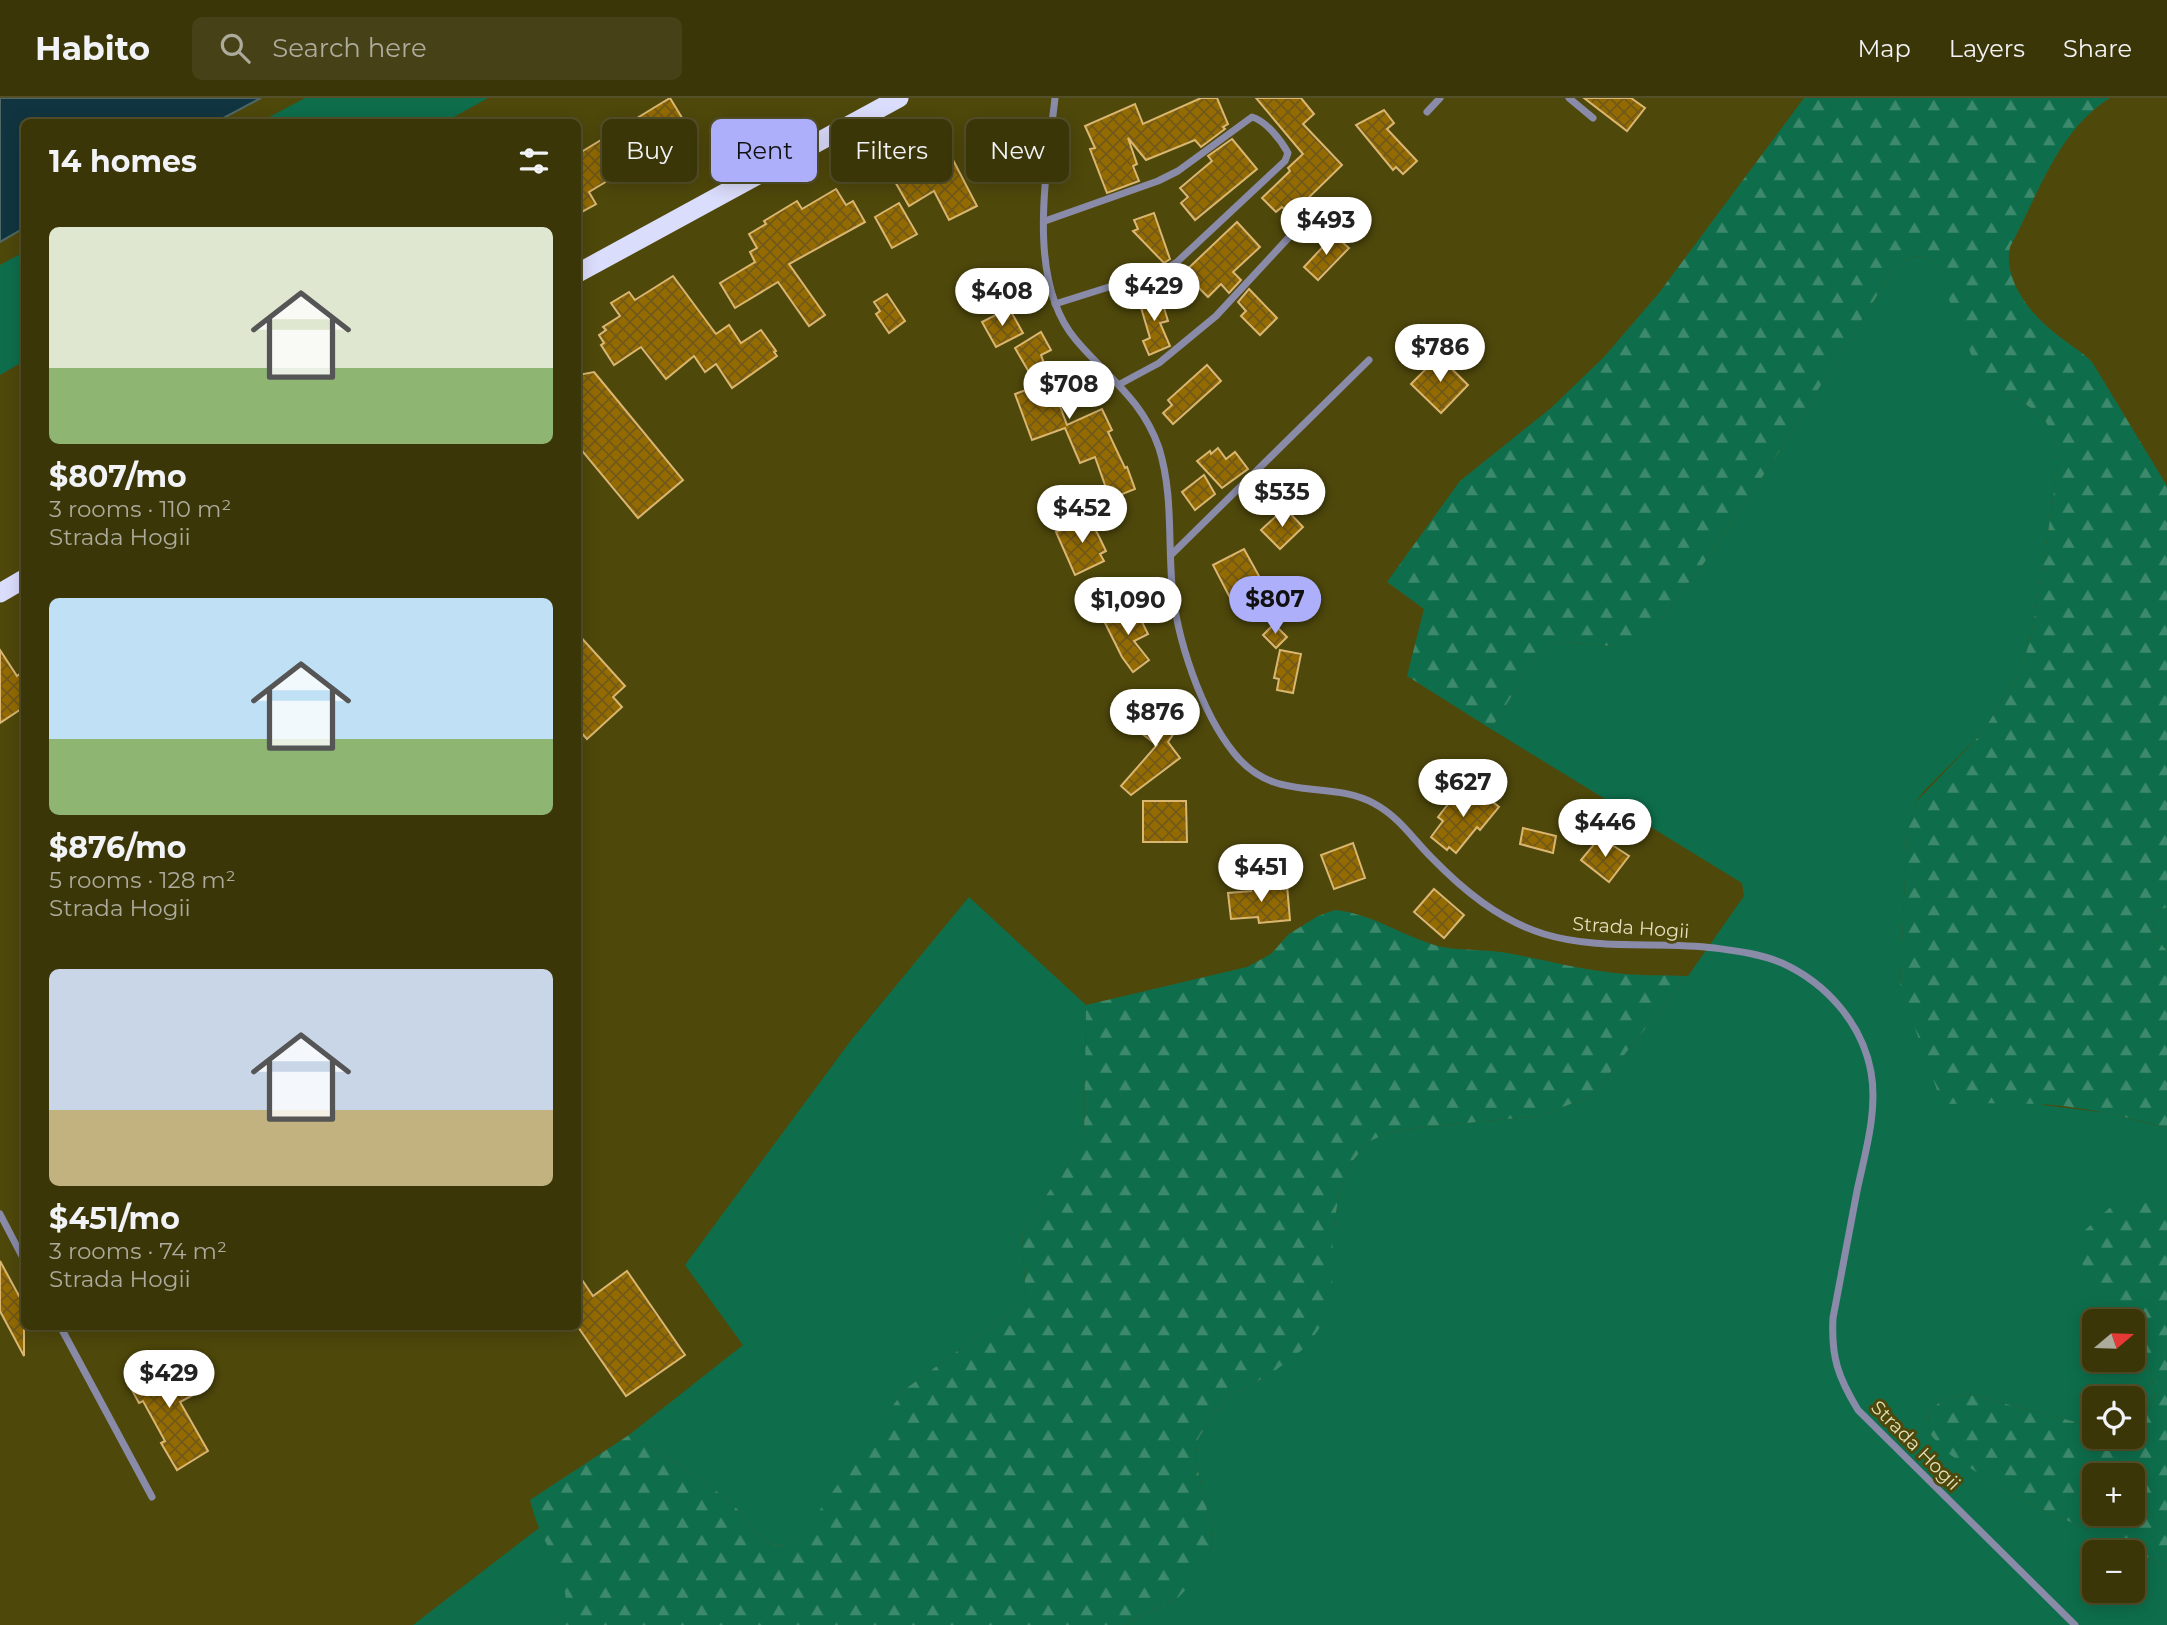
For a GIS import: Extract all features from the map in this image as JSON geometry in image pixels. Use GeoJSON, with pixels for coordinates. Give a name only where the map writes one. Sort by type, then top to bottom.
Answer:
{"type":"FeatureCollection","features":[{"type":"Feature","properties":{"kind":"highway"},"geometry":{"type":"LineString","coordinates":[[581,271],[899,98]]}},
{"type":"Feature","properties":{"kind":"highway"},"geometry":{"type":"LineString","coordinates":[[0,593],[21,581]]}},
{"type":"Feature","properties":{"kind":"street","name":"Strada Hogii"},"geometry":{"type":"LineString","coordinates":[[1055,98],[1045,221],[1046,262],[1055,304],[1073,337],[1120,384],[1141,411],[1158,446],[1166,474],[1172,585],[1178,617],[1192,667],[1221,735],[1236,757],[1256,774],[1283,787],[1350,794],[1375,804],[1402,824],[1429,856],[1466,891],[1512,921],[1543,934],[1578,942],[1622,946],[1708,947],[1747,953],[1779,961],[1807,977],[1824,991],[1853,1023],[1871,1071],[1873,1097],[1869,1131],[1833,1318],[1832,1343],[1843,1384],[1858,1410],[2075,1625]]}},
{"type":"Feature","properties":{"kind":"street"},"geometry":{"type":"LineString","coordinates":[[1427,113],[1440,98]]}},
{"type":"Feature","properties":{"kind":"street"},"geometry":{"type":"LineString","coordinates":[[1569,98],[1593,118]]}},
{"type":"Feature","properties":{"kind":"street"},"geometry":{"type":"LineString","coordinates":[[1045,221],[1178,171],[1252,117],[1260,119],[1287,153],[1285,161],[1177,262],[1166,269],[1055,304]]}},
{"type":"Feature","properties":{"kind":"street"},"geometry":{"type":"LineString","coordinates":[[1120,384],[1159,363],[1216,316],[1292,234]]}},
{"type":"Feature","properties":{"kind":"street"},"geometry":{"type":"LineString","coordinates":[[1171,555],[1369,360]]}},
{"type":"Feature","properties":{"kind":"street"},"geometry":{"type":"LineString","coordinates":[[0,1214],[21,1253]]}},
{"type":"Feature","properties":{"kind":"street"},"geometry":{"type":"LineString","coordinates":[[62,1330],[152,1497]]}},
{"type":"Feature","properties":{"kind":"green space"},"geometry":{"type":"Polygon","coordinates":[[[305,98],[488,98],[450,119],[266,119],[305,98]]]}},
{"type":"Feature","properties":{"kind":"green space"},"geometry":{"type":"Polygon","coordinates":[[[1804,98],[2110,98],[2076,127],[2063,145],[2010,247],[2009,258],[2013,281],[2025,302],[2049,328],[2092,362],[2167,486],[2167,907],[2157,911],[2152,919],[2157,939],[2167,951],[2167,1128],[2111,1114],[2044,1104],[1942,1104],[1900,986],[1907,833],[1915,803],[1982,733],[2019,674],[2030,641],[2039,593],[2058,465],[2053,436],[2044,418],[1997,387],[1973,359],[1936,267],[1927,257],[1912,256],[1893,270],[1779,452],[1704,563],[1657,624],[1634,640],[1613,646],[1560,642],[1546,647],[1533,662],[1491,729],[1407,676],[1424,609],[1387,582],[1460,481],[1551,408],[1604,357],[1659,293],[1804,98]]]}},
{"type":"Feature","properties":{"kind":"green space"},"geometry":{"type":"Polygon","coordinates":[[[21,254],[21,363],[0,375],[0,265],[21,254]]]}},
{"type":"Feature","properties":{"kind":"green space"},"geometry":{"type":"Polygon","coordinates":[[[1912,256],[1927,257],[1936,267],[1997,387],[2044,418],[2053,435],[2058,465],[2039,593],[2030,641],[2019,674],[1982,733],[1915,803],[1907,834],[1900,986],[2043,1105],[2108,1113],[2167,1128],[2167,1210],[2152,1203],[2099,1298],[2107,1309],[2082,1309],[2082,1372],[2146,1372],[2146,1364],[2151,1371],[2155,1399],[2145,1412],[2145,1386],[2082,1386],[2082,1424],[1968,1394],[1942,1400],[1928,1413],[1930,1434],[1947,1452],[2011,1495],[2110,1540],[2082,1540],[2082,1603],[2145,1603],[2145,1556],[2167,1566],[2167,1625],[1126,1625],[1131,1620],[1176,1600],[1209,1555],[1213,1536],[1195,1458],[1198,1439],[1214,1413],[1231,1396],[1272,1373],[1333,1234],[1339,1192],[1351,1163],[1368,1142],[1390,1132],[1540,1116],[1591,1096],[1688,976],[1744,896],[1742,883],[1491,729],[1533,662],[1546,647],[1560,642],[1613,646],[1657,624],[1704,563],[1779,452],[1893,270],[1912,256]]]}},
{"type":"Feature","properties":{"kind":"green space"},"geometry":{"type":"Polygon","coordinates":[[[969,897],[1086,1005],[1084,1140],[1022,1231],[1026,1301],[904,1390],[802,1537],[779,1546],[771,1544],[717,1492],[629,1435],[743,1345],[685,1265],[852,1039],[969,897]]]}},
{"type":"Feature","properties":{"kind":"green space"},"geometry":{"type":"Polygon","coordinates":[[[2167,907],[2167,951],[2157,939],[2152,919],[2157,911],[2167,907]]]}},
{"type":"Feature","properties":{"kind":"green space"},"geometry":{"type":"Polygon","coordinates":[[[1335,910],[1363,916],[1442,947],[1499,952],[1617,973],[1688,976],[1591,1096],[1540,1116],[1390,1132],[1368,1142],[1351,1163],[1339,1192],[1333,1234],[1332,1294],[1325,1320],[1307,1346],[1272,1373],[1231,1396],[1214,1413],[1198,1439],[1195,1458],[1213,1536],[1209,1555],[1195,1580],[1176,1600],[1131,1620],[1126,1625],[553,1625],[561,1615],[565,1592],[558,1567],[530,1500],[629,1435],[717,1492],[771,1544],[783,1545],[801,1537],[904,1390],[1026,1301],[1022,1231],[1084,1140],[1086,1005],[1247,967],[1271,954],[1289,934],[1318,916],[1335,910]]]}},
{"type":"Feature","properties":{"kind":"green space"},"geometry":{"type":"Polygon","coordinates":[[[2152,1203],[2167,1210],[2167,1566],[2145,1556],[2145,1540],[2110,1540],[2011,1495],[1946,1452],[1930,1434],[1928,1413],[1942,1400],[1968,1394],[2082,1424],[2082,1449],[2145,1449],[2145,1412],[2155,1399],[2151,1371],[2146,1364],[2146,1309],[2107,1309],[2078,1255],[2084,1231],[2114,1204],[2152,1203]]]}},
{"type":"Feature","properties":{"kind":"green space"},"geometry":{"type":"Polygon","coordinates":[[[539,1528],[557,1564],[565,1590],[562,1615],[553,1625],[413,1625],[539,1528]]]}},
{"type":"Feature","properties":{"kind":"water"},"geometry":{"type":"Polygon","coordinates":[[[0,98],[261,98],[222,119],[21,119],[21,230],[0,242],[0,98]]]}},
{"type":"Feature","properties":{"kind":"building"},"geometry":{"type":"Polygon","coordinates":[[[670,98],[683,119],[636,119],[670,98]]]}},
{"type":"Feature","properties":{"kind":"building"},"geometry":{"type":"Polygon","coordinates":[[[1201,98],[1217,98],[1228,124],[1223,127],[1225,129],[1201,147],[1195,140],[1146,160],[1128,138],[1137,164],[1133,166],[1139,181],[1107,193],[1090,149],[1095,148],[1085,126],[1135,104],[1143,124],[1201,98]]]}},
{"type":"Feature","properties":{"kind":"building"},"geometry":{"type":"Polygon","coordinates":[[[1256,98],[1301,98],[1314,114],[1303,124],[1342,165],[1291,215],[1282,207],[1276,212],[1262,198],[1303,154],[1256,98]]]}},
{"type":"Feature","properties":{"kind":"building"},"geometry":{"type":"Polygon","coordinates":[[[1584,98],[1631,98],[1645,108],[1627,131],[1584,98]]]}},
{"type":"Feature","properties":{"kind":"building"},"geometry":{"type":"Polygon","coordinates":[[[1384,110],[1394,123],[1387,129],[1417,161],[1403,174],[1396,167],[1393,170],[1356,125],[1384,110]]]}},
{"type":"Feature","properties":{"kind":"building"},"geometry":{"type":"Polygon","coordinates":[[[602,139],[602,182],[606,182],[589,192],[596,204],[581,212],[581,152],[602,139]]]}},
{"type":"Feature","properties":{"kind":"building"},"geometry":{"type":"Polygon","coordinates":[[[1232,139],[1257,169],[1195,220],[1181,203],[1188,197],[1180,188],[1212,161],[1208,156],[1232,139]]]}},
{"type":"Feature","properties":{"kind":"building"},"geometry":{"type":"Polygon","coordinates":[[[952,158],[977,206],[949,220],[934,191],[909,206],[895,182],[952,182],[952,158]]]}},
{"type":"Feature","properties":{"kind":"building"},"geometry":{"type":"Polygon","coordinates":[[[836,189],[846,205],[853,201],[865,222],[789,264],[825,315],[809,326],[778,282],[735,308],[720,283],[755,262],[750,252],[757,248],[749,234],[766,224],[764,221],[797,201],[802,209],[836,189]]]}},
{"type":"Feature","properties":{"kind":"building"},"geometry":{"type":"Polygon","coordinates":[[[899,203],[917,234],[892,248],[875,217],[899,203]]]}},
{"type":"Feature","properties":{"kind":"building"},"geometry":{"type":"Polygon","coordinates":[[[1154,213],[1170,259],[1164,263],[1133,231],[1138,229],[1134,220],[1154,213]]]}},
{"type":"Feature","properties":{"kind":"building"},"geometry":{"type":"Polygon","coordinates":[[[1237,222],[1260,247],[1233,272],[1241,280],[1229,293],[1221,284],[1208,297],[1199,288],[1193,294],[1178,278],[1237,222]]]}},
{"type":"Feature","properties":{"kind":"building"},"geometry":{"type":"Polygon","coordinates":[[[1334,235],[1349,248],[1318,280],[1304,267],[1334,235]]]}},
{"type":"Feature","properties":{"kind":"building"},"geometry":{"type":"Polygon","coordinates":[[[673,276],[716,334],[729,325],[741,343],[761,330],[777,356],[732,388],[716,364],[705,372],[694,356],[666,379],[641,347],[614,365],[601,345],[604,343],[599,335],[606,330],[603,327],[620,316],[611,303],[629,292],[635,300],[673,276]]]}},
{"type":"Feature","properties":{"kind":"building"},"geometry":{"type":"Polygon","coordinates":[[[1249,289],[1277,318],[1260,335],[1241,316],[1246,311],[1238,302],[1249,289]]]}},
{"type":"Feature","properties":{"kind":"building"},"geometry":{"type":"Polygon","coordinates":[[[1147,291],[1151,301],[1161,298],[1168,321],[1160,323],[1170,346],[1149,355],[1143,341],[1150,338],[1137,294],[1147,291]]]}},
{"type":"Feature","properties":{"kind":"building"},"geometry":{"type":"Polygon","coordinates":[[[887,294],[905,321],[889,333],[876,314],[880,311],[874,302],[887,294]]]}},
{"type":"Feature","properties":{"kind":"building"},"geometry":{"type":"Polygon","coordinates":[[[1009,308],[1023,333],[996,347],[982,322],[1009,308]]]}},
{"type":"Feature","properties":{"kind":"building"},"geometry":{"type":"Polygon","coordinates":[[[1041,332],[1051,350],[1041,355],[1067,425],[1102,409],[1112,430],[1108,432],[1125,468],[1127,467],[1135,489],[1110,499],[1095,457],[1080,463],[1065,428],[1032,440],[1015,394],[1037,386],[1015,348],[1041,332]]]}},
{"type":"Feature","properties":{"kind":"building"},"geometry":{"type":"Polygon","coordinates":[[[1439,356],[1468,385],[1441,413],[1411,384],[1439,356]]]}},
{"type":"Feature","properties":{"kind":"building"},"geometry":{"type":"Polygon","coordinates":[[[1207,365],[1221,381],[1173,424],[1163,413],[1172,405],[1168,400],[1207,365]]]}},
{"type":"Feature","properties":{"kind":"building"},"geometry":{"type":"Polygon","coordinates":[[[594,372],[683,480],[638,518],[581,450],[581,374],[594,372]]]}},
{"type":"Feature","properties":{"kind":"building"},"geometry":{"type":"Polygon","coordinates":[[[1218,448],[1226,459],[1235,452],[1248,469],[1222,488],[1197,461],[1218,448]]]}},
{"type":"Feature","properties":{"kind":"building"},"geometry":{"type":"Polygon","coordinates":[[[1204,475],[1215,494],[1195,510],[1182,492],[1204,475]]]}},
{"type":"Feature","properties":{"kind":"building"},"geometry":{"type":"Polygon","coordinates":[[[1285,508],[1303,527],[1280,549],[1261,530],[1285,508]]]}},
{"type":"Feature","properties":{"kind":"building"},"geometry":{"type":"Polygon","coordinates":[[[1089,516],[1106,551],[1100,554],[1104,561],[1075,575],[1056,532],[1089,516]]]}},
{"type":"Feature","properties":{"kind":"building"},"geometry":{"type":"Polygon","coordinates":[[[1244,549],[1259,576],[1246,583],[1255,606],[1238,613],[1213,565],[1244,549]]]}},
{"type":"Feature","properties":{"kind":"building"},"geometry":{"type":"Polygon","coordinates":[[[1134,606],[1148,634],[1134,641],[1149,660],[1133,672],[1122,657],[1104,621],[1134,606]]]}},
{"type":"Feature","properties":{"kind":"building"},"geometry":{"type":"Polygon","coordinates":[[[1274,624],[1287,637],[1276,648],[1263,635],[1274,624]]]}},
{"type":"Feature","properties":{"kind":"building"},"geometry":{"type":"Polygon","coordinates":[[[581,637],[625,686],[613,697],[622,707],[587,739],[581,732],[581,637]]]}},
{"type":"Feature","properties":{"kind":"building"},"geometry":{"type":"Polygon","coordinates":[[[0,650],[17,676],[21,673],[21,709],[0,723],[0,650]]]}},
{"type":"Feature","properties":{"kind":"building"},"geometry":{"type":"Polygon","coordinates":[[[1280,650],[1301,654],[1293,693],[1277,690],[1279,679],[1274,678],[1280,650]]]}},
{"type":"Feature","properties":{"kind":"building"},"geometry":{"type":"Polygon","coordinates":[[[1156,704],[1181,723],[1168,742],[1180,758],[1131,795],[1121,786],[1157,745],[1137,730],[1156,704]]]}},
{"type":"Feature","properties":{"kind":"building"},"geometry":{"type":"Polygon","coordinates":[[[1460,789],[1474,800],[1481,792],[1499,807],[1480,830],[1477,827],[1456,853],[1449,847],[1447,850],[1431,837],[1443,821],[1438,817],[1460,789]]]}},
{"type":"Feature","properties":{"kind":"building"},"geometry":{"type":"Polygon","coordinates":[[[1143,801],[1186,801],[1187,842],[1143,842],[1143,801]]]}},
{"type":"Feature","properties":{"kind":"building"},"geometry":{"type":"Polygon","coordinates":[[[1523,828],[1556,836],[1553,853],[1520,844],[1523,828]]]}},
{"type":"Feature","properties":{"kind":"building"},"geometry":{"type":"Polygon","coordinates":[[[1600,837],[1629,856],[1609,882],[1581,860],[1600,837]]]}},
{"type":"Feature","properties":{"kind":"building"},"geometry":{"type":"Polygon","coordinates":[[[1353,843],[1365,878],[1334,889],[1321,855],[1353,843]]]}},
{"type":"Feature","properties":{"kind":"building"},"geometry":{"type":"Polygon","coordinates":[[[1287,885],[1290,920],[1259,923],[1258,917],[1231,919],[1228,893],[1287,885]]]}},
{"type":"Feature","properties":{"kind":"building"},"geometry":{"type":"Polygon","coordinates":[[[1434,889],[1464,915],[1444,938],[1414,912],[1434,889]]]}},
{"type":"Feature","properties":{"kind":"building"},"geometry":{"type":"Polygon","coordinates":[[[0,1261],[21,1300],[24,1356],[0,1311],[0,1261]]]}},
{"type":"Feature","properties":{"kind":"building"},"geometry":{"type":"Polygon","coordinates":[[[627,1271],[685,1355],[626,1396],[580,1330],[581,1278],[593,1296],[627,1271]]]}},
{"type":"Feature","properties":{"kind":"building"},"geometry":{"type":"Polygon","coordinates":[[[171,1356],[193,1395],[180,1402],[208,1451],[177,1470],[161,1443],[165,1441],[143,1401],[139,1403],[127,1381],[171,1356]]]}}]}
